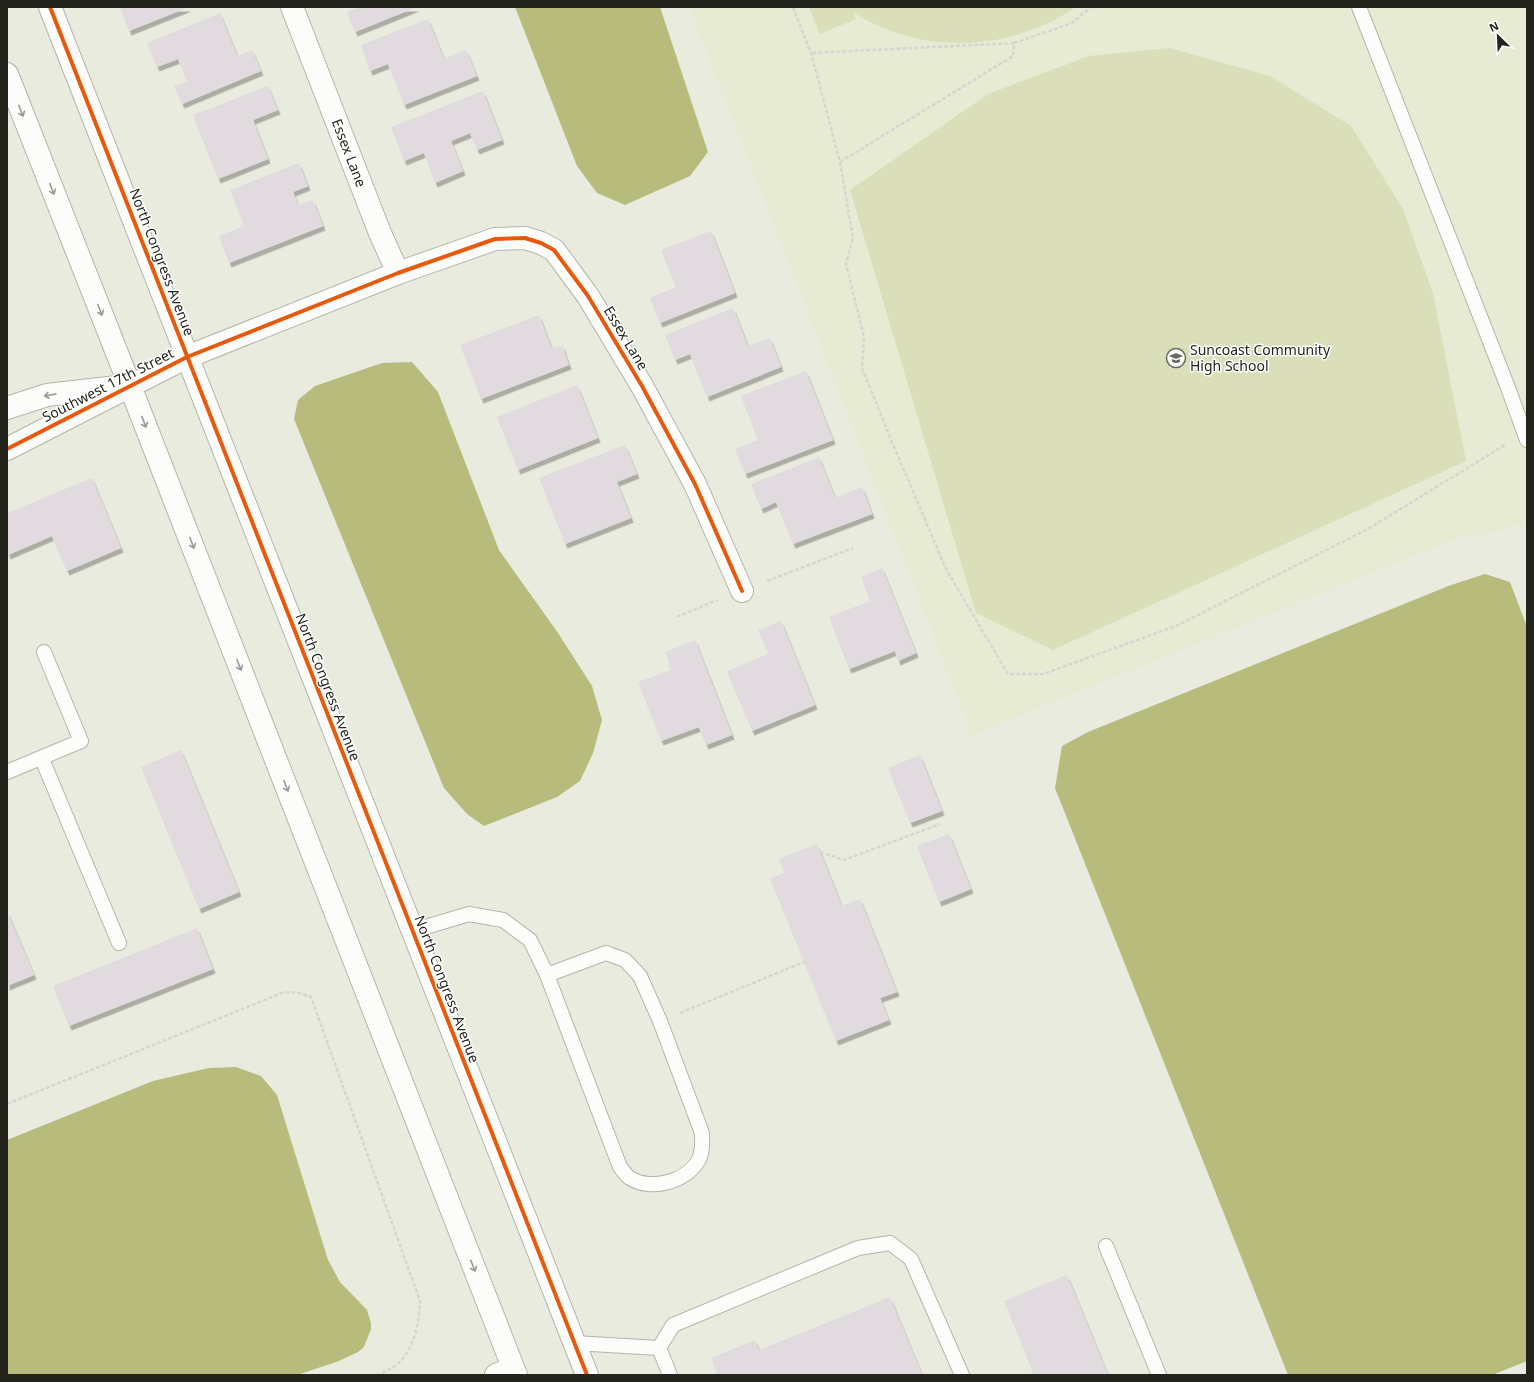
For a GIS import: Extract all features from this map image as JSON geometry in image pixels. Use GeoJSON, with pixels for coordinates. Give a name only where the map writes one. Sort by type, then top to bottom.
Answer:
{"type":"FeatureCollection","features":[{"type":"Feature","properties":{"kind":"street","name":"North Congress Avenue"},"geometry":{"type":"LineString","coordinates":[[50,7],[587,1375]]}},
{"type":"Feature","properties":{"kind":"street","name":"Essex Lane"},"geometry":{"type":"LineString","coordinates":[[292,7],[380,233],[398,273],[494,238],[525,238],[542,243],[554,250],[588,296],[642,386],[695,484],[742,591]]}},
{"type":"Feature","properties":{"kind":"street"},"geometry":{"type":"LineString","coordinates":[[7,74],[130,386],[508,1373]]}},
{"type":"Feature","properties":{"kind":"street","name":"Southwest 17th Street"},"geometry":{"type":"LineString","coordinates":[[7,449],[187,357],[398,273]]}},
{"type":"Feature","properties":{"kind":"street","name":"Southwest 17th Street"},"geometry":{"type":"LineString","coordinates":[[7,408],[47,395],[130,386]]}},
{"type":"Feature","properties":{"kind":"lane"},"geometry":{"type":"LineString","coordinates":[[1359,7],[1507,385],[1527,440]]}},
{"type":"Feature","properties":{"kind":"lane"},"geometry":{"type":"LineString","coordinates":[[7,772],[42,759],[81,741],[44,652]]}},
{"type":"Feature","properties":{"kind":"lane"},"geometry":{"type":"LineString","coordinates":[[42,759],[119,943]]}},
{"type":"Feature","properties":{"kind":"lane"},"geometry":{"type":"LineString","coordinates":[[412,931],[469,914],[503,920],[530,940],[547,975],[620,1167],[630,1178],[644,1184],[669,1182],[681,1178],[692,1169],[699,1159],[702,1152],[702,1132],[660,1021],[640,976],[625,960],[606,953],[547,975]]}},
{"type":"Feature","properties":{"kind":"lane"},"geometry":{"type":"LineString","coordinates":[[659,1348],[673,1325],[858,1248],[890,1244],[911,1259],[962,1375]]}},
{"type":"Feature","properties":{"kind":"lane"},"geometry":{"type":"LineString","coordinates":[[1106,1246],[1160,1375]]}},
{"type":"Feature","properties":{"kind":"lane"},"geometry":{"type":"LineString","coordinates":[[574,1343],[659,1348]]}},
{"type":"Feature","properties":{"kind":"lane"},"geometry":{"type":"LineString","coordinates":[[659,1348],[670,1375]]}},
{"type":"Feature","properties":{"kind":"path"},"geometry":{"type":"LineString","coordinates":[[793,7],[812,53],[840,162],[853,238],[846,264],[864,337],[862,368],[946,569],[1008,674],[1043,674],[1176,626],[1366,530],[1505,445]]}},
{"type":"Feature","properties":{"kind":"path"},"geometry":{"type":"LineString","coordinates":[[812,53],[1014,43],[1072,24],[1091,7]]}},
{"type":"Feature","properties":{"kind":"path"},"geometry":{"type":"LineString","coordinates":[[840,162],[1013,56],[1014,43]]}},
{"type":"Feature","properties":{"kind":"path"},"geometry":{"type":"LineString","coordinates":[[820,852],[844,860],[940,824]]}},
{"type":"Feature","properties":{"kind":"path"},"geometry":{"type":"LineString","coordinates":[[660,1021],[804,962]]}},
{"type":"Feature","properties":{"kind":"path"},"geometry":{"type":"LineString","coordinates":[[7,1104],[282,993],[291,991],[311,997],[420,1302],[419,1319],[406,1357],[394,1367],[378,1375]]}},
{"type":"Feature","properties":{"kind":"shaded area"},"geometry":{"type":"Polygon","coordinates":[[[515,7],[660,7],[708,152],[690,176],[625,205],[597,193],[577,166],[515,7]]]}},
{"type":"Feature","properties":{"kind":"shaded area","name":"Suncoast Community High School"},"geometry":{"type":"Polygon","coordinates":[[[689,7],[1527,7],[1527,521],[1494,533],[1461,537],[972,735],[689,7]]]}},
{"type":"Feature","properties":{"kind":"shaded area"},"geometry":{"type":"Polygon","coordinates":[[[809,7],[1076,7],[1054,20],[1006,38],[981,42],[955,43],[930,41],[905,35],[881,27],[854,13],[856,19],[820,34],[809,7]]]}},
{"type":"Feature","properties":{"kind":"shaded area"},"geometry":{"type":"Polygon","coordinates":[[[1169,48],[1270,76],[1351,126],[1403,209],[1433,293],[1466,461],[1053,650],[976,613],[850,190],[988,94],[1089,56],[1169,48]]]}},
{"type":"Feature","properties":{"kind":"shaded area"},"geometry":{"type":"Polygon","coordinates":[[[412,362],[438,392],[499,550],[558,633],[592,686],[602,720],[593,753],[580,781],[557,797],[484,826],[467,814],[444,788],[294,419],[298,400],[315,386],[382,363],[412,362]]]}},
{"type":"Feature","properties":{"kind":"shaded area"},"geometry":{"type":"Polygon","coordinates":[[[1485,574],[1510,582],[1527,627],[1527,1361],[1492,1375],[1288,1375],[1055,788],[1062,746],[1088,732],[1451,585],[1485,574]]]}},
{"type":"Feature","properties":{"kind":"shaded area"},"geometry":{"type":"Polygon","coordinates":[[[236,1067],[261,1076],[277,1095],[328,1260],[340,1282],[367,1310],[371,1323],[371,1329],[364,1347],[358,1352],[339,1361],[297,1375],[7,1375],[7,1140],[153,1081],[209,1068],[236,1067]]]}},
{"type":"Feature","properties":{"kind":"building"},"geometry":{"type":"Polygon","coordinates":[[[120,7],[189,7],[129,31],[120,7]]]}},
{"type":"Feature","properties":{"kind":"building"},"geometry":{"type":"Polygon","coordinates":[[[360,7],[417,7],[355,32],[347,12],[360,7]]]}},
{"type":"Feature","properties":{"kind":"building"},"geometry":{"type":"Polygon","coordinates":[[[220,13],[237,56],[252,50],[261,71],[182,104],[174,86],[187,81],[178,59],[157,67],[147,43],[220,13]]]}},
{"type":"Feature","properties":{"kind":"building"},"geometry":{"type":"Polygon","coordinates":[[[428,19],[444,59],[466,50],[477,76],[404,105],[388,64],[370,71],[361,45],[428,19]]]}},
{"type":"Feature","properties":{"kind":"building"},"geometry":{"type":"Polygon","coordinates":[[[268,86],[278,110],[253,120],[268,159],[218,179],[193,115],[268,86]]]}},
{"type":"Feature","properties":{"kind":"building"},"geometry":{"type":"Polygon","coordinates":[[[483,91],[502,140],[477,150],[470,133],[451,141],[463,171],[435,183],[424,153],[404,161],[391,127],[483,91]]]}},
{"type":"Feature","properties":{"kind":"building"},"geometry":{"type":"Polygon","coordinates":[[[299,163],[308,186],[293,192],[298,205],[313,200],[323,226],[229,263],[219,236],[244,226],[230,190],[299,163]]]}},
{"type":"Feature","properties":{"kind":"building"},"geometry":{"type":"Polygon","coordinates":[[[711,231],[735,293],[660,323],[650,298],[676,287],[661,250],[711,231]]]}},
{"type":"Feature","properties":{"kind":"building"},"geometry":{"type":"Polygon","coordinates":[[[733,308],[748,346],[770,338],[781,367],[707,397],[690,354],[675,360],[665,335],[733,308]]]}},
{"type":"Feature","properties":{"kind":"building"},"geometry":{"type":"Polygon","coordinates":[[[539,315],[552,349],[562,345],[569,365],[481,399],[460,345],[539,315]]]}},
{"type":"Feature","properties":{"kind":"building"},"geometry":{"type":"Polygon","coordinates":[[[806,371],[833,440],[745,474],[735,449],[758,440],[741,396],[806,371]]]}},
{"type":"Feature","properties":{"kind":"building"},"geometry":{"type":"Polygon","coordinates":[[[577,385],[598,438],[518,470],[497,417],[577,385]]]}},
{"type":"Feature","properties":{"kind":"building"},"geometry":{"type":"Polygon","coordinates":[[[625,445],[637,474],[617,482],[631,518],[565,544],[539,478],[625,445]]]}},
{"type":"Feature","properties":{"kind":"building"},"geometry":{"type":"Polygon","coordinates":[[[819,457],[835,498],[862,487],[872,514],[793,544],[776,502],[761,509],[751,484],[819,457]]]}},
{"type":"Feature","properties":{"kind":"building"},"geometry":{"type":"Polygon","coordinates":[[[92,478],[121,548],[67,571],[52,536],[8,555],[7,513],[92,478]]]}},
{"type":"Feature","properties":{"kind":"building"},"geometry":{"type":"Polygon","coordinates":[[[882,568],[916,653],[898,661],[895,651],[849,669],[829,617],[870,601],[861,577],[882,568]]]}},
{"type":"Feature","properties":{"kind":"building"},"geometry":{"type":"Polygon","coordinates":[[[781,621],[815,705],[752,731],[727,671],[768,654],[758,630],[781,621]]]}},
{"type":"Feature","properties":{"kind":"building"},"geometry":{"type":"Polygon","coordinates":[[[695,640],[732,735],[706,745],[699,727],[661,741],[638,682],[671,670],[665,652],[695,640]]]}},
{"type":"Feature","properties":{"kind":"building"},"geometry":{"type":"Polygon","coordinates":[[[181,750],[239,892],[199,909],[141,767],[181,750]]]}},
{"type":"Feature","properties":{"kind":"building"},"geometry":{"type":"Polygon","coordinates":[[[920,755],[942,811],[910,823],[888,768],[920,755]]]}},
{"type":"Feature","properties":{"kind":"building"},"geometry":{"type":"Polygon","coordinates":[[[949,834],[971,889],[939,902],[917,846],[949,834]]]}},
{"type":"Feature","properties":{"kind":"building"},"geometry":{"type":"Polygon","coordinates":[[[817,844],[842,906],[860,899],[897,992],[880,998],[889,1020],[836,1041],[770,878],[784,873],[779,859],[817,844]]]}},
{"type":"Feature","properties":{"kind":"building"},"geometry":{"type":"Polygon","coordinates":[[[7,911],[34,975],[7,986],[7,911]]]}},
{"type":"Feature","properties":{"kind":"building"},"geometry":{"type":"Polygon","coordinates":[[[197,928],[213,969],[69,1026],[53,986],[197,928]]]}},
{"type":"Feature","properties":{"kind":"building"},"geometry":{"type":"Polygon","coordinates":[[[1067,1275],[1108,1375],[1034,1375],[1004,1301],[1067,1275]]]}},
{"type":"Feature","properties":{"kind":"building"},"geometry":{"type":"Polygon","coordinates":[[[890,1297],[922,1375],[718,1375],[711,1358],[755,1340],[759,1350],[890,1297]]]}},
{"type":"Feature","properties":{"kind":"cycle path"},"geometry":{"type":"LineString","coordinates":[[50,7],[587,1375]]}},
{"type":"Feature","properties":{"kind":"cycle path"},"geometry":{"type":"LineString","coordinates":[[7,449],[187,357],[398,273],[495,239],[525,238],[541,243],[554,250],[588,296],[642,386],[695,484],[742,591]]}},
{"type":"Feature","properties":{"kind":"place","name":"Suncoast Community High School"},"geometry":{"type":"Point","coordinates":[1176,358]}}]}
